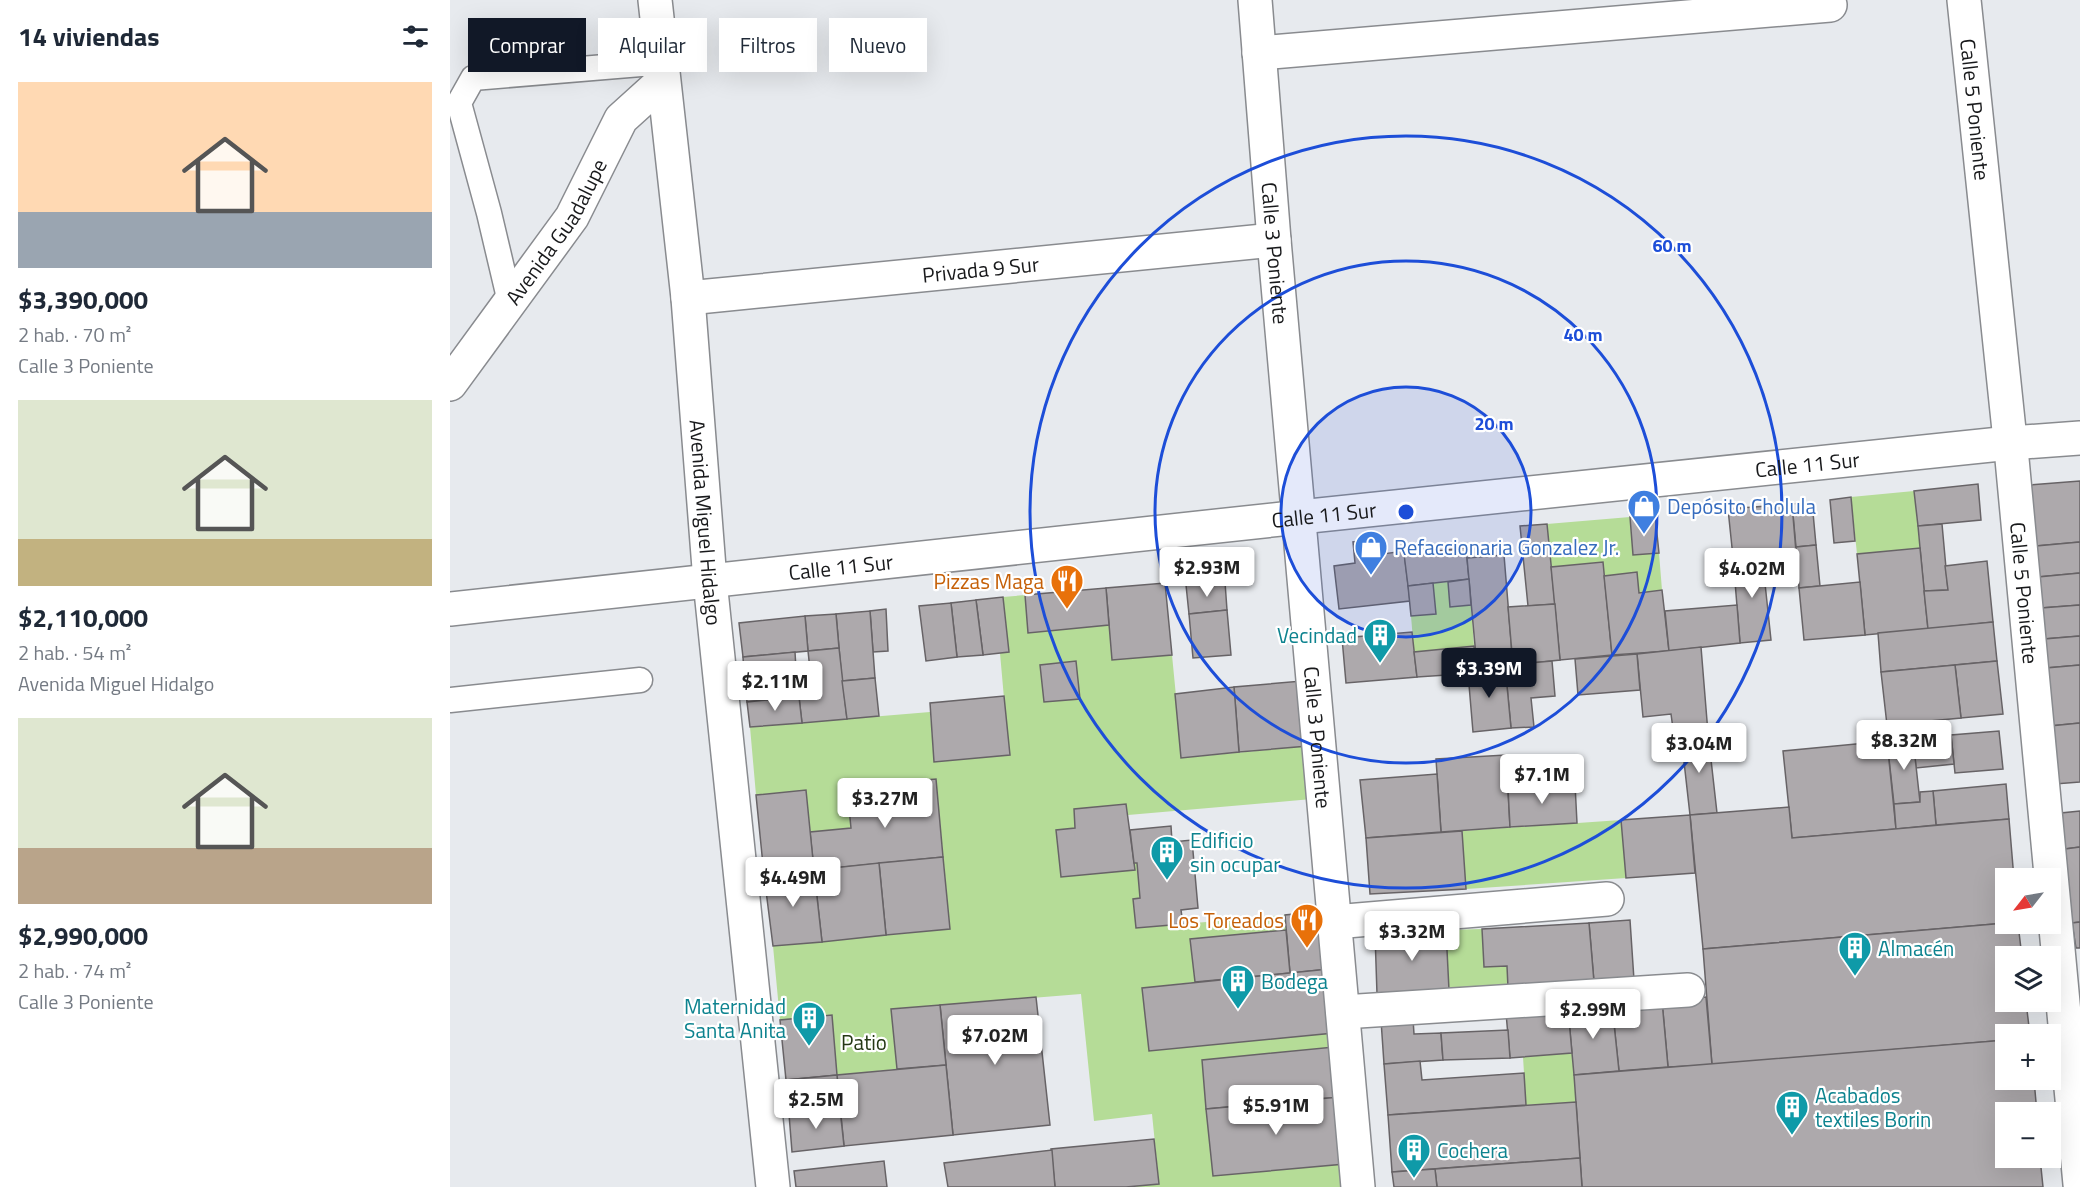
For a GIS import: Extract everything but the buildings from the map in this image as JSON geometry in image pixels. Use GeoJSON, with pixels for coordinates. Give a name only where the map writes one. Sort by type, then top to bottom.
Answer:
{"type":"FeatureCollection","features":[{"type":"Feature","properties":{"kind":"street","name":"Avenida Miguel Hidalgo"},"geometry":{"type":"LineString","coordinates":[[655,0],[688,298],[711,581],[773,1187]]}},
{"type":"Feature","properties":{"kind":"street","name":"Calle 3 Poniente"},"geometry":{"type":"LineString","coordinates":[[1255,0],[1274,240],[1358,1187]]}},
{"type":"Feature","properties":{"kind":"street","name":"Calle 5 Poniente"},"geometry":{"type":"LineString","coordinates":[[1964,0],[2010,443],[2080,1184]]}},
{"type":"Feature","properties":{"kind":"street"},"geometry":{"type":"LineString","coordinates":[[1259,52],[1830,5]]}},
{"type":"Feature","properties":{"kind":"street","name":"Avenida Guadalupe"},"geometry":{"type":"LineString","coordinates":[[450,384],[572,217],[621,119],[662,73]]}},
{"type":"Feature","properties":{"kind":"street","name":"Privada 9 Sur"},"geometry":{"type":"LineString","coordinates":[[688,298],[1274,240]]}},
{"type":"Feature","properties":{"kind":"street","name":"Calle 11 Sur"},"geometry":{"type":"LineString","coordinates":[[711,581],[1299,517],[2010,443],[2080,438]]}},
{"type":"Feature","properties":{"kind":"street"},"geometry":{"type":"LineString","coordinates":[[450,609],[711,581]]}},
{"type":"Feature","properties":{"kind":"street"},"geometry":{"type":"LineString","coordinates":[[1334,922],[1607,899]]}},
{"type":"Feature","properties":{"kind":"street"},"geometry":{"type":"LineString","coordinates":[[1343,1012],[1688,990]]}},
{"type":"Feature","properties":{"kind":"lane"},"geometry":{"type":"LineString","coordinates":[[510,302],[459,103],[473,78],[641,64],[662,73]]}},
{"type":"Feature","properties":{"kind":"lane"},"geometry":{"type":"LineString","coordinates":[[450,700],[640,680]]}},
{"type":"Feature","properties":{"kind":"green space"},"geometry":{"type":"Polygon","coordinates":[[[1914,491],[1920,548],[1857,554],[1851,497],[1914,491]]]}},
{"type":"Feature","properties":{"kind":"green space"},"geometry":{"type":"Polygon","coordinates":[[[1630,517],[1633,555],[1659,553],[1662,590],[1639,593],[1637,573],[1604,576],[1602,562],[1551,567],[1547,524],[1630,517]]]}},
{"type":"Feature","properties":{"kind":"green space"},"geometry":{"type":"Polygon","coordinates":[[[1448,582],[1450,607],[1471,605],[1474,646],[1414,652],[1411,616],[1436,614],[1433,583],[1448,582]]]}},
{"type":"Feature","properties":{"kind":"green space","name":"Patio"},"geometry":{"type":"Polygon","coordinates":[[[1025,595],[1028,632],[1109,625],[1112,660],[1172,655],[1182,758],[1308,746],[1312,799],[1128,815],[1126,804],[1074,809],[1075,828],[1056,830],[1061,877],[1134,870],[1134,863],[1137,863],[1140,898],[1137,928],[1285,915],[1286,930],[1190,940],[1195,982],[1142,988],[1149,1051],[1334,1033],[1334,1047],[1202,1060],[1213,1176],[1345,1164],[1347,1187],[1126,1187],[1159,1183],[1152,1114],[1094,1121],[1081,994],[891,1009],[897,1069],[837,1075],[832,1015],[780,1020],[773,946],[950,929],[936,779],[868,785],[871,806],[851,828],[810,832],[806,790],[756,795],[750,727],[930,712],[934,762],[1009,755],[1000,653],[1009,652],[1003,597],[1025,595]]]}},
{"type":"Feature","properties":{"kind":"green space"},"geometry":{"type":"Polygon","coordinates":[[[1621,820],[1626,878],[1466,889],[1462,831],[1621,820]]]}},
{"type":"Feature","properties":{"kind":"green space"},"geometry":{"type":"Polygon","coordinates":[[[1482,929],[1484,967],[1507,966],[1508,988],[1449,990],[1446,930],[1482,929]]]}},
{"type":"Feature","properties":{"kind":"green space"},"geometry":{"type":"Polygon","coordinates":[[[1572,1053],[1576,1102],[1526,1105],[1523,1057],[1572,1053]]]}},
{"type":"Feature","properties":{"kind":"place","name":"Depósito Cholula"},"geometry":{"type":"Point","coordinates":[1644,535]}},
{"type":"Feature","properties":{"kind":"place","name":"Refaccionaria Gonzalez Jr."},"geometry":{"type":"Point","coordinates":[1371,576]}},
{"type":"Feature","properties":{"kind":"place","name":"Pizzas Maga"},"geometry":{"type":"Point","coordinates":[1067,610]}},
{"type":"Feature","properties":{"kind":"place","name":"Vecindad"},"geometry":{"type":"Point","coordinates":[1380,664]}},
{"type":"Feature","properties":{"kind":"place","name":"Edificio sin ocupar"},"geometry":{"type":"Point","coordinates":[1167,881]}},
{"type":"Feature","properties":{"kind":"place","name":"Los Toreados"},"geometry":{"type":"Point","coordinates":[1307,949]}},
{"type":"Feature","properties":{"kind":"place","name":"Almacén"},"geometry":{"type":"Point","coordinates":[1855,977]}},
{"type":"Feature","properties":{"kind":"place","name":"Bodega"},"geometry":{"type":"Point","coordinates":[1238,1010]}},
{"type":"Feature","properties":{"kind":"place","name":"Maternidad Santa Anita"},"geometry":{"type":"Point","coordinates":[809,1047]}},
{"type":"Feature","properties":{"kind":"place","name":"Acabados textiles Borin"},"geometry":{"type":"Point","coordinates":[1792,1136]}},
{"type":"Feature","properties":{"kind":"place","name":"Cochera"},"geometry":{"type":"Point","coordinates":[1414,1179]}}]}
